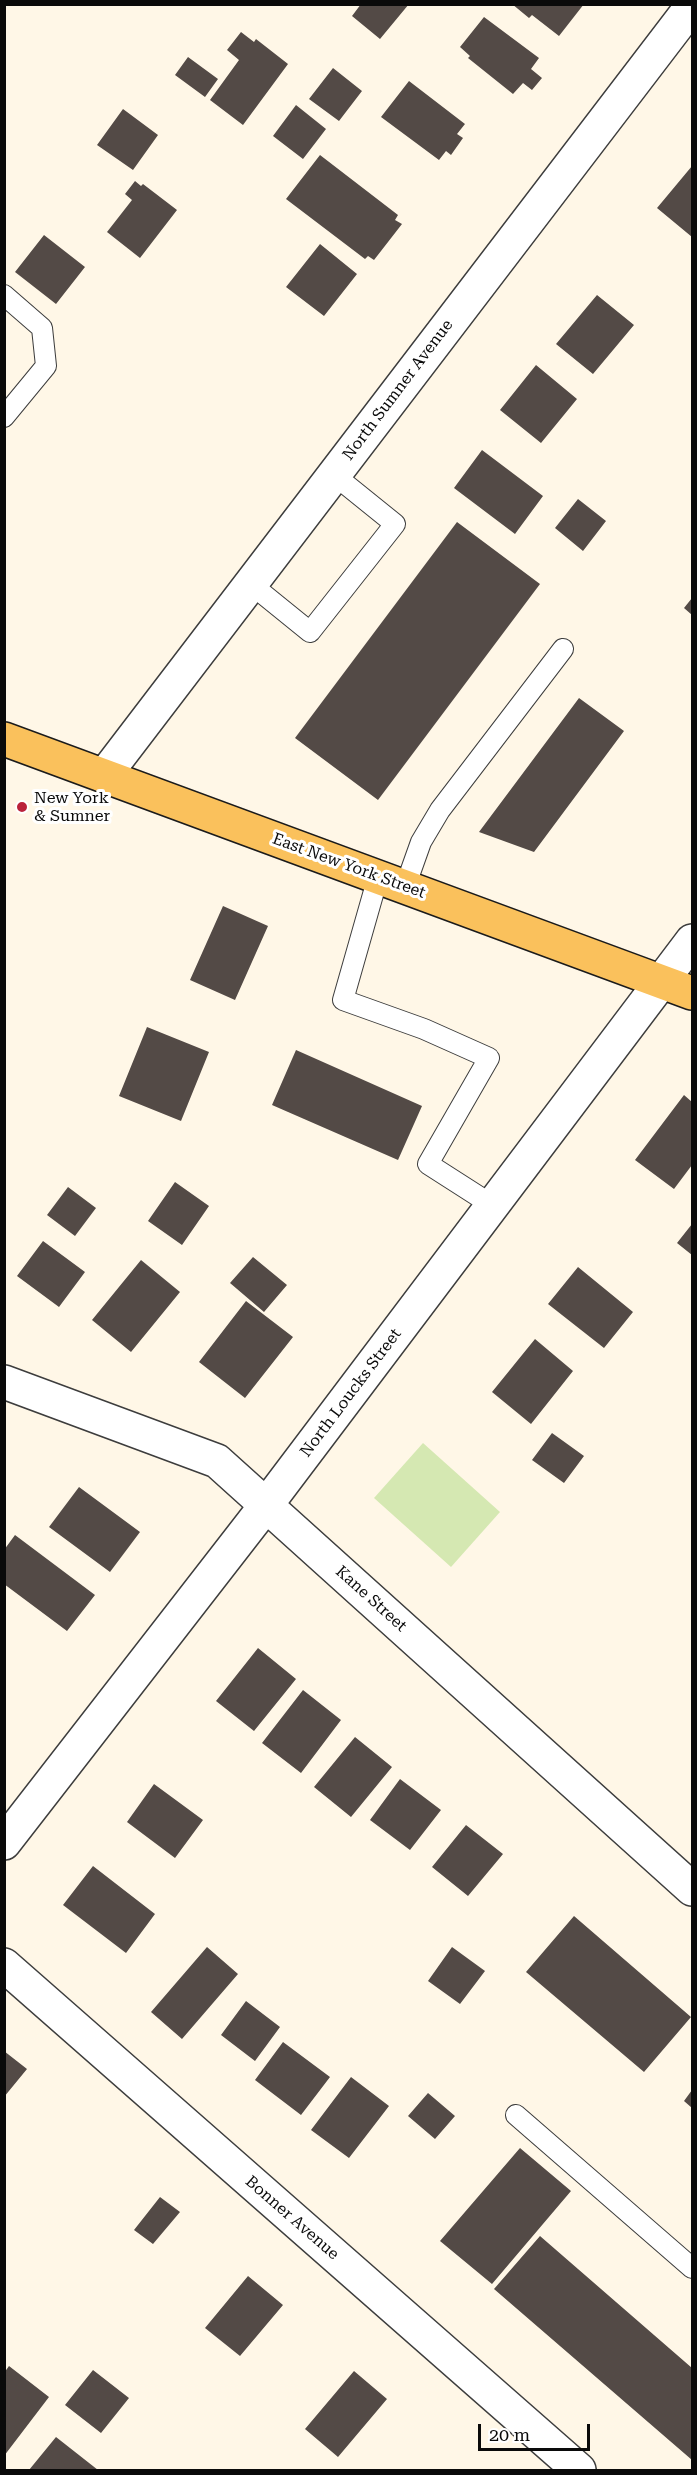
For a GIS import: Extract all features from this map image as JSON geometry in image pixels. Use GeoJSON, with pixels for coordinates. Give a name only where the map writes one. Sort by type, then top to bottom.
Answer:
{"type":"FeatureCollection","features":[{"type":"Feature","properties":{"kind":"main road","name":"East New York Street"},"geometry":{"type":"LineString","coordinates":[[4,739],[693,993]]}},
{"type":"Feature","properties":{"kind":"street","name":"North Sumner Avenue"},"geometry":{"type":"LineString","coordinates":[[104,776],[693,6]]}},
{"type":"Feature","properties":{"kind":"street","name":"North Loucks Street"},"geometry":{"type":"LineString","coordinates":[[4,1843],[267,1504],[693,940]]}},
{"type":"Feature","properties":{"kind":"street","name":"Kane Street"},"geometry":{"type":"LineString","coordinates":[[4,1383],[217,1461],[693,1889]]}},
{"type":"Feature","properties":{"kind":"street","name":"Bonner Avenue"},"geometry":{"type":"LineString","coordinates":[[4,1965],[579,2470]]}},
{"type":"Feature","properties":{"kind":"lane"},"geometry":{"type":"LineString","coordinates":[[4,295],[42,328],[46,366],[4,417]]}},
{"type":"Feature","properties":{"kind":"lane"},"geometry":{"type":"LineString","coordinates":[[252,585],[310,632],[396,524],[333,474]]}},
{"type":"Feature","properties":{"kind":"lane"},"geometry":{"type":"LineString","coordinates":[[492,1205],[428,1164],[489,1058],[424,1029],[343,1000],[391,882],[421,842],[440,810],[563,649]]}},
{"type":"Feature","properties":{"kind":"lane"},"geometry":{"type":"LineString","coordinates":[[516,2115],[693,2268]]}},
{"type":"Feature","properties":{"kind":"green space"},"geometry":{"type":"Polygon","coordinates":[[[423,1443],[500,1512],[451,1567],[374,1498],[423,1443]]]}},
{"type":"Feature","properties":{"kind":"building"},"geometry":{"type":"Polygon","coordinates":[[[361,4],[409,4],[380,39],[352,16],[361,4]]]}},
{"type":"Feature","properties":{"kind":"building"},"geometry":{"type":"Polygon","coordinates":[[[512,4],[584,4],[559,36],[532,15],[529,18],[512,4]]]}},
{"type":"Feature","properties":{"kind":"building"},"geometry":{"type":"Polygon","coordinates":[[[484,17],[539,58],[531,69],[542,78],[532,90],[523,83],[513,94],[468,58],[470,56],[460,47],[484,17]]]}},
{"type":"Feature","properties":{"kind":"building"},"geometry":{"type":"Polygon","coordinates":[[[241,32],[254,42],[256,39],[288,64],[243,125],[210,100],[239,60],[227,50],[241,32]]]}},
{"type":"Feature","properties":{"kind":"building"},"geometry":{"type":"Polygon","coordinates":[[[188,57],[218,79],[205,97],[175,75],[188,57]]]}},
{"type":"Feature","properties":{"kind":"building"},"geometry":{"type":"Polygon","coordinates":[[[333,68],[362,91],[339,121],[309,99],[333,68]]]}},
{"type":"Feature","properties":{"kind":"building"},"geometry":{"type":"Polygon","coordinates":[[[409,81],[465,124],[457,134],[463,138],[451,155],[446,151],[439,160],[381,117],[409,81]]]}},
{"type":"Feature","properties":{"kind":"building"},"geometry":{"type":"Polygon","coordinates":[[[296,105],[326,129],[303,159],[273,136],[296,105]]]}},
{"type":"Feature","properties":{"kind":"building"},"geometry":{"type":"Polygon","coordinates":[[[123,109],[158,135],[133,170],[97,145],[123,109]]]}},
{"type":"Feature","properties":{"kind":"building"},"geometry":{"type":"Polygon","coordinates":[[[320,155],[398,215],[395,220],[402,224],[374,260],[368,256],[365,259],[286,199],[320,155]]]}},
{"type":"Feature","properties":{"kind":"building"},"geometry":{"type":"Polygon","coordinates":[[[692,166],[692,237],[657,208],[692,166]]]}},
{"type":"Feature","properties":{"kind":"building"},"geometry":{"type":"Polygon","coordinates":[[[135,181],[141,186],[143,184],[177,210],[140,258],[107,232],[132,200],[125,194],[135,181]]]}},
{"type":"Feature","properties":{"kind":"building"},"geometry":{"type":"Polygon","coordinates":[[[44,235],[85,267],[56,304],[15,272],[44,235]]]}},
{"type":"Feature","properties":{"kind":"building"},"geometry":{"type":"Polygon","coordinates":[[[320,244],[357,274],[324,316],[286,287],[320,244]]]}},
{"type":"Feature","properties":{"kind":"building"},"geometry":{"type":"Polygon","coordinates":[[[597,295],[634,325],[593,374],[556,344],[597,295]]]}},
{"type":"Feature","properties":{"kind":"building"},"geometry":{"type":"Polygon","coordinates":[[[536,365],[577,399],[541,443],[500,410],[536,365]]]}},
{"type":"Feature","properties":{"kind":"building"},"geometry":{"type":"Polygon","coordinates":[[[482,450],[543,496],[515,534],[454,488],[482,450]]]}},
{"type":"Feature","properties":{"kind":"building"},"geometry":{"type":"Polygon","coordinates":[[[578,499],[606,521],[583,551],[555,528],[578,499]]]}},
{"type":"Feature","properties":{"kind":"building"},"geometry":{"type":"Polygon","coordinates":[[[457,522],[540,584],[378,800],[295,738],[457,522]]]}},
{"type":"Feature","properties":{"kind":"building"},"geometry":{"type":"Polygon","coordinates":[[[692,598],[692,615],[684,608],[692,598]]]}},
{"type":"Feature","properties":{"kind":"building"},"geometry":{"type":"Polygon","coordinates":[[[579,698],[624,731],[534,852],[479,832],[579,698]]]}},
{"type":"Feature","properties":{"kind":"building"},"geometry":{"type":"Polygon","coordinates":[[[223,906],[268,926],[235,1000],[190,980],[223,906]]]}},
{"type":"Feature","properties":{"kind":"building"},"geometry":{"type":"Polygon","coordinates":[[[147,1027],[209,1052],[181,1121],[119,1096],[147,1027]]]}},
{"type":"Feature","properties":{"kind":"building"},"geometry":{"type":"Polygon","coordinates":[[[296,1050],[422,1106],[398,1160],[272,1105],[296,1050]]]}},
{"type":"Feature","properties":{"kind":"building"},"geometry":{"type":"Polygon","coordinates":[[[684,1095],[692,1102],[692,1165],[674,1189],[635,1160],[684,1095]]]}},
{"type":"Feature","properties":{"kind":"building"},"geometry":{"type":"Polygon","coordinates":[[[175,1182],[209,1206],[182,1245],[148,1221],[175,1182]]]}},
{"type":"Feature","properties":{"kind":"building"},"geometry":{"type":"Polygon","coordinates":[[[68,1187],[96,1208],[75,1236],[47,1215],[68,1187]]]}},
{"type":"Feature","properties":{"kind":"building"},"geometry":{"type":"Polygon","coordinates":[[[692,1224],[692,1255],[677,1243],[692,1224]]]}},
{"type":"Feature","properties":{"kind":"building"},"geometry":{"type":"Polygon","coordinates":[[[43,1241],[85,1272],[59,1307],[17,1276],[43,1241]]]}},
{"type":"Feature","properties":{"kind":"building"},"geometry":{"type":"Polygon","coordinates":[[[253,1257],[287,1285],[264,1312],[230,1283],[253,1257]]]}},
{"type":"Feature","properties":{"kind":"building"},"geometry":{"type":"Polygon","coordinates":[[[141,1260],[180,1292],[131,1352],[92,1320],[141,1260]]]}},
{"type":"Feature","properties":{"kind":"building"},"geometry":{"type":"Polygon","coordinates":[[[578,1267],[633,1312],[604,1348],[548,1304],[578,1267]]]}},
{"type":"Feature","properties":{"kind":"building"},"geometry":{"type":"Polygon","coordinates":[[[246,1301],[293,1337],[245,1398],[199,1362],[246,1301]]]}},
{"type":"Feature","properties":{"kind":"building"},"geometry":{"type":"Polygon","coordinates":[[[535,1339],[573,1371],[531,1424],[492,1392],[535,1339]]]}},
{"type":"Feature","properties":{"kind":"building"},"geometry":{"type":"Polygon","coordinates":[[[552,1433],[584,1456],[564,1483],[532,1460],[552,1433]]]}},
{"type":"Feature","properties":{"kind":"building"},"geometry":{"type":"Polygon","coordinates":[[[79,1487],[140,1532],[110,1572],[49,1527],[79,1487]]]}},
{"type":"Feature","properties":{"kind":"building"},"geometry":{"type":"Polygon","coordinates":[[[15,1535],[95,1595],[67,1631],[4,1584],[4,1550],[15,1535]]]}},
{"type":"Feature","properties":{"kind":"building"},"geometry":{"type":"Polygon","coordinates":[[[258,1648],[296,1679],[254,1731],[216,1701],[258,1648]]]}},
{"type":"Feature","properties":{"kind":"building"},"geometry":{"type":"Polygon","coordinates":[[[303,1690],[341,1720],[301,1773],[262,1743],[303,1690]]]}},
{"type":"Feature","properties":{"kind":"building"},"geometry":{"type":"Polygon","coordinates":[[[355,1737],[392,1767],[351,1817],[314,1787],[355,1737]]]}},
{"type":"Feature","properties":{"kind":"building"},"geometry":{"type":"Polygon","coordinates":[[[400,1779],[441,1810],[410,1850],[370,1820],[400,1779]]]}},
{"type":"Feature","properties":{"kind":"building"},"geometry":{"type":"Polygon","coordinates":[[[154,1784],[203,1820],[175,1858],[127,1822],[154,1784]]]}},
{"type":"Feature","properties":{"kind":"building"},"geometry":{"type":"Polygon","coordinates":[[[466,1825],[503,1854],[468,1896],[432,1867],[466,1825]]]}},
{"type":"Feature","properties":{"kind":"building"},"geometry":{"type":"Polygon","coordinates":[[[93,1866],[155,1914],[126,1953],[63,1905],[93,1866]]]}},
{"type":"Feature","properties":{"kind":"building"},"geometry":{"type":"Polygon","coordinates":[[[574,1916],[691,2017],[644,2072],[526,1972],[574,1916]]]}},
{"type":"Feature","properties":{"kind":"building"},"geometry":{"type":"Polygon","coordinates":[[[207,1947],[238,1974],[182,2039],[151,2012],[207,1947]]]}},
{"type":"Feature","properties":{"kind":"building"},"geometry":{"type":"Polygon","coordinates":[[[452,1947],[485,1971],[460,2004],[428,1981],[452,1947]]]}},
{"type":"Feature","properties":{"kind":"building"},"geometry":{"type":"Polygon","coordinates":[[[246,2001],[280,2027],[255,2061],[221,2035],[246,2001]]]}},
{"type":"Feature","properties":{"kind":"building"},"geometry":{"type":"Polygon","coordinates":[[[283,2042],[330,2077],[301,2115],[255,2080],[283,2042]]]}},
{"type":"Feature","properties":{"kind":"building"},"geometry":{"type":"Polygon","coordinates":[[[4,2051],[27,2069],[4,2097],[4,2051]]]}},
{"type":"Feature","properties":{"kind":"building"},"geometry":{"type":"Polygon","coordinates":[[[351,2077],[389,2106],[349,2158],[311,2130],[351,2077]]]}},
{"type":"Feature","properties":{"kind":"building"},"geometry":{"type":"Polygon","coordinates":[[[692,2090],[692,2108],[684,2101],[692,2090]]]}},
{"type":"Feature","properties":{"kind":"building"},"geometry":{"type":"Polygon","coordinates":[[[428,2093],[455,2116],[435,2139],[408,2116],[428,2093]]]}},
{"type":"Feature","properties":{"kind":"building"},"geometry":{"type":"Polygon","coordinates":[[[520,2148],[571,2191],[492,2284],[440,2241],[520,2148]]]}},
{"type":"Feature","properties":{"kind":"building"},"geometry":{"type":"Polygon","coordinates":[[[160,2197],[180,2212],[153,2244],[134,2230],[160,2197]]]}},
{"type":"Feature","properties":{"kind":"building"},"geometry":{"type":"Polygon","coordinates":[[[540,2236],[692,2368],[692,2460],[494,2289],[540,2236]]]}},
{"type":"Feature","properties":{"kind":"building"},"geometry":{"type":"Polygon","coordinates":[[[248,2276],[283,2305],[240,2356],[205,2328],[248,2276]]]}},
{"type":"Feature","properties":{"kind":"building"},"geometry":{"type":"Polygon","coordinates":[[[9,2366],[49,2397],[4,2456],[4,2373],[9,2366]]]}},
{"type":"Feature","properties":{"kind":"building"},"geometry":{"type":"Polygon","coordinates":[[[93,2370],[129,2398],[101,2433],[65,2405],[93,2370]]]}},
{"type":"Feature","properties":{"kind":"building"},"geometry":{"type":"Polygon","coordinates":[[[354,2371],[387,2399],[338,2457],[305,2429],[354,2371]]]}},
{"type":"Feature","properties":{"kind":"building"},"geometry":{"type":"Polygon","coordinates":[[[56,2437],[98,2470],[29,2470],[56,2437]]]}},
{"type":"Feature","properties":{"kind":"place","name":"New York & Sumner"},"geometry":{"type":"Point","coordinates":[22,807]}}]}
